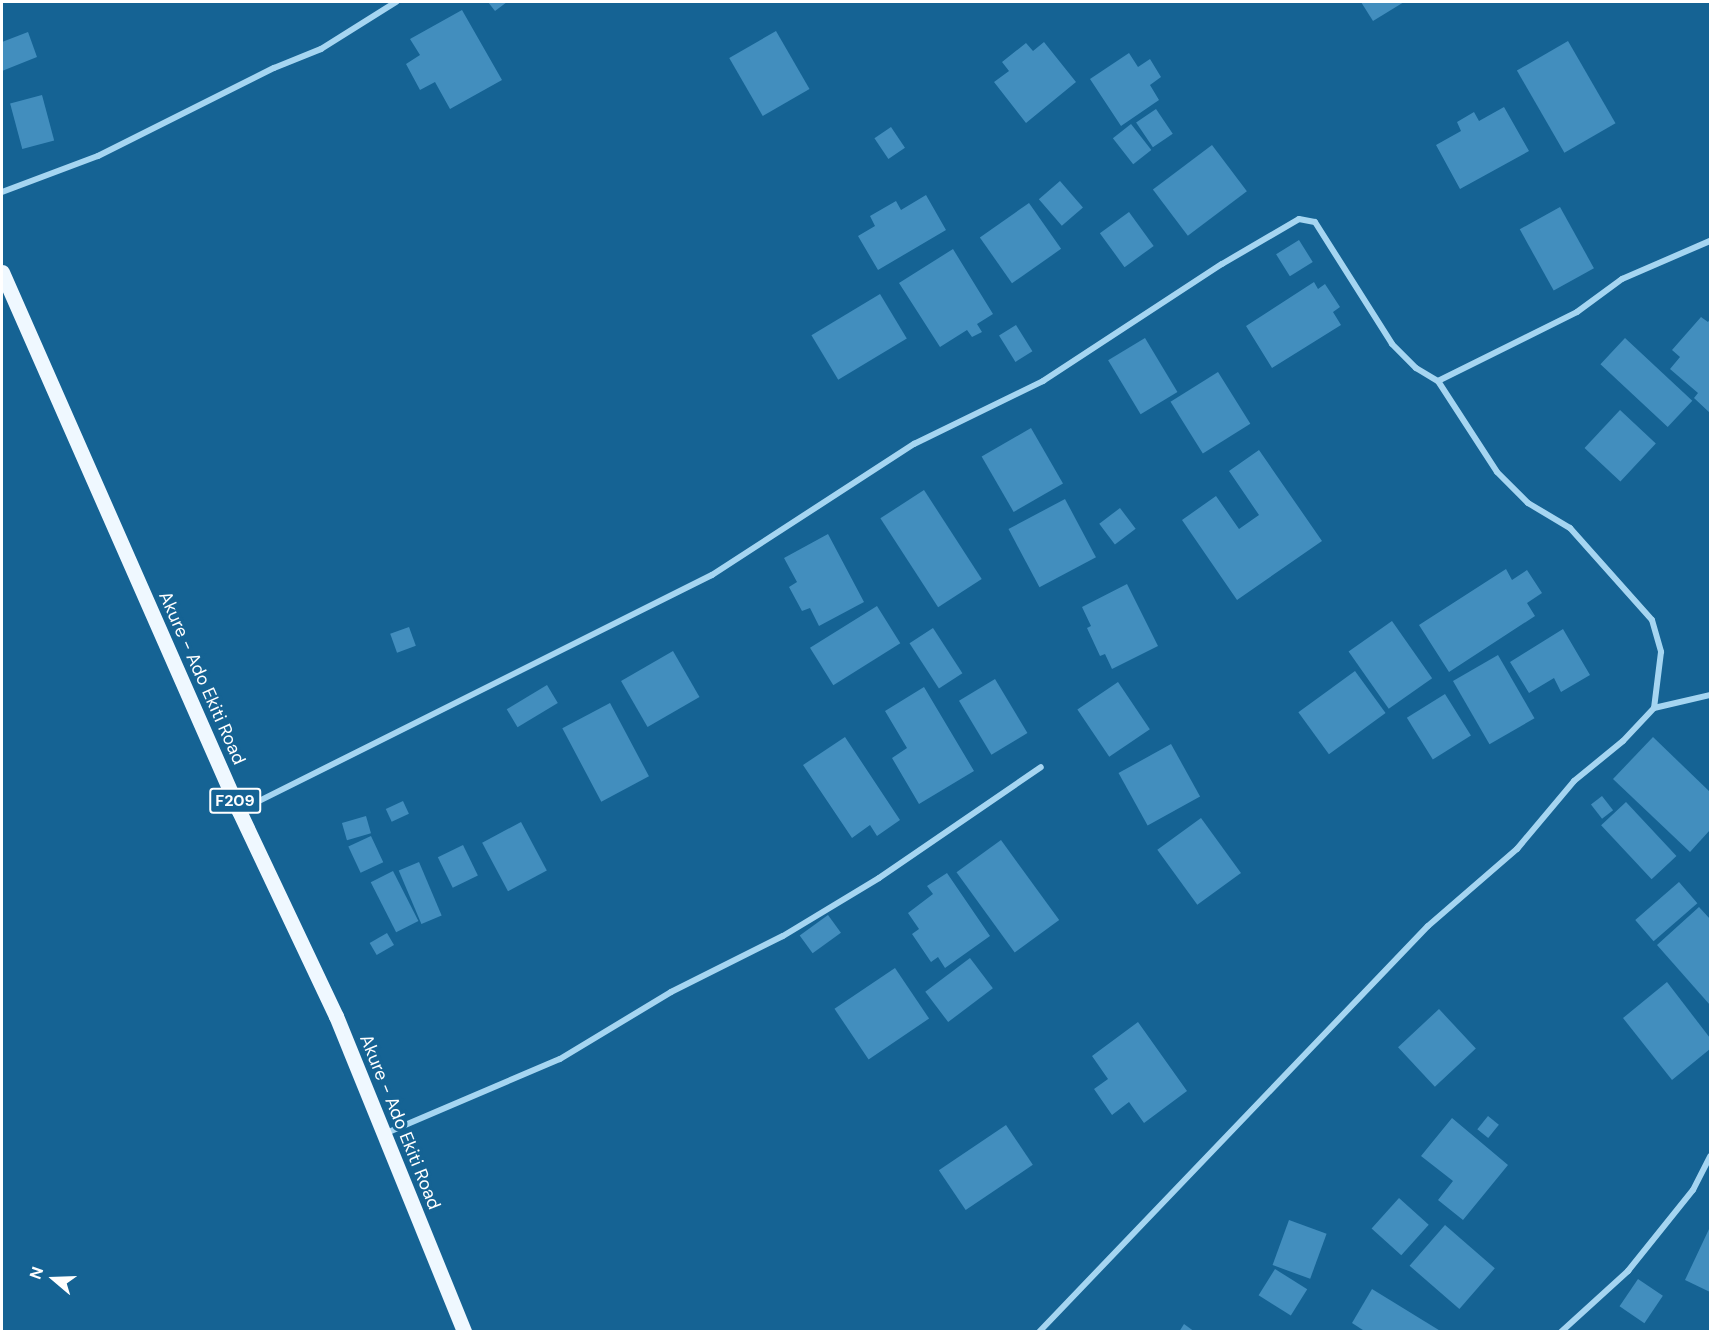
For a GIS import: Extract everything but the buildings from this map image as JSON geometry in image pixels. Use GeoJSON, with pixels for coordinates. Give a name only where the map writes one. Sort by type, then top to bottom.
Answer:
{"type":"FeatureCollection","features":[{"type":"Feature","properties":{"kind":"main road","name":"Akure - Ado Ekiti Road"},"geometry":{"type":"LineString","coordinates":[[2,272],[239,811],[336,1016],[464,1332]]}},
{"type":"Feature","properties":{"kind":"street"},"geometry":{"type":"LineString","coordinates":[[2,192],[98,156],[274,68],[321,49],[396,2]]}},
{"type":"Feature","properties":{"kind":"street"},"geometry":{"type":"LineString","coordinates":[[239,811],[712,575],[914,444],[1043,381],[1222,264],[1299,219],[1315,222],[1392,344],[1416,368],[1438,381],[1497,471],[1528,502],[1570,528],[1652,621],[1661,652],[1654,708]]}},
{"type":"Feature","properties":{"kind":"street"},"geometry":{"type":"LineString","coordinates":[[1438,381],[1577,312],[1622,279],[1710,241]]}},
{"type":"Feature","properties":{"kind":"street"},"geometry":{"type":"LineString","coordinates":[[1039,1332],[1428,926],[1517,849],[1574,781],[1623,741],[1654,708],[1710,695]]}},
{"type":"Feature","properties":{"kind":"street"},"geometry":{"type":"LineString","coordinates":[[384,1134],[560,1059],[671,992],[783,936],[879,878],[1041,767]]}},
{"type":"Feature","properties":{"kind":"street"},"geometry":{"type":"LineString","coordinates":[[1561,1332],[1628,1270],[1693,1190],[1710,1156]]}}]}
